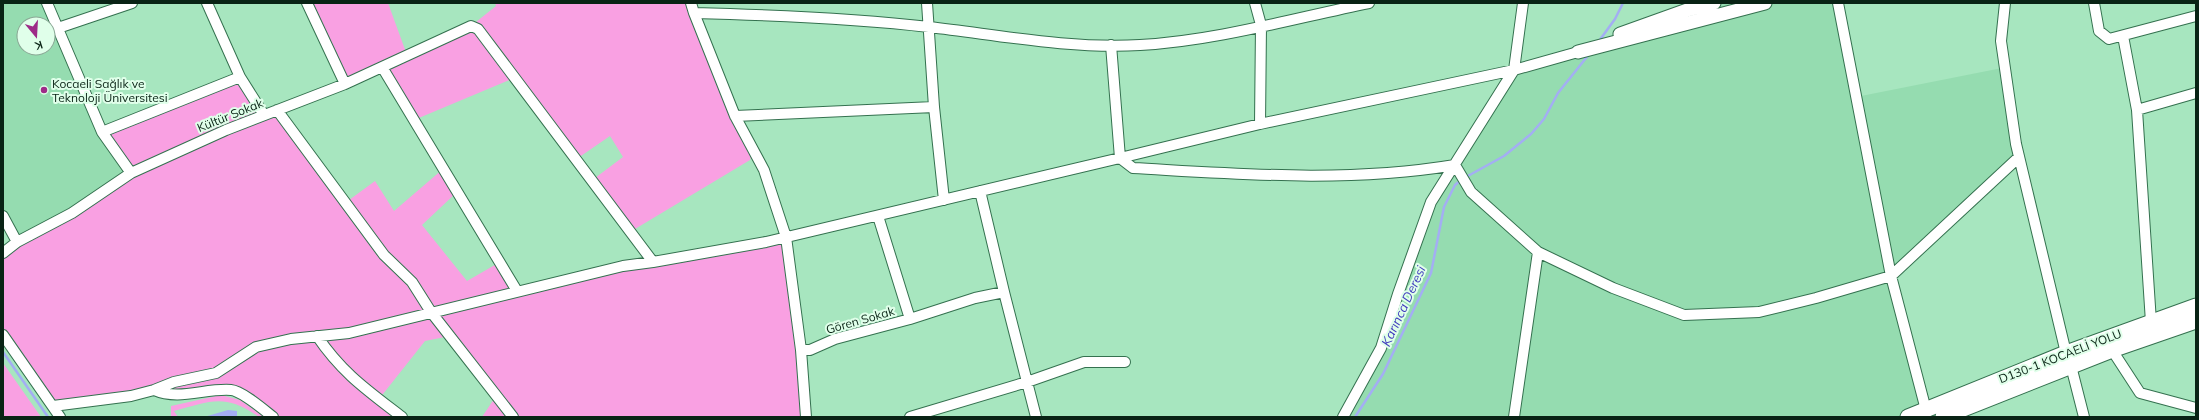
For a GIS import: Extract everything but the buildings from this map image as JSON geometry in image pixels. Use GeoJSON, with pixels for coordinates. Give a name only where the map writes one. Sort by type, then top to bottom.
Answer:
{"type":"FeatureCollection","features":[{"type":"Feature","properties":{"kind":"highway","name":"D130-1 KOCAELİ YOLU"},"geometry":{"type":"LineString","coordinates":[[1908,417],[2070,364],[2151,322],[2196,306]]}},
{"type":"Feature","properties":{"kind":"highway"},"geometry":{"type":"LineString","coordinates":[[1942,417],[2070,364],[2196,321]]}},
{"type":"Feature","properties":{"kind":"main road"},"geometry":{"type":"LineString","coordinates":[[1619,39],[1687,10],[1714,3]]}},
{"type":"Feature","properties":{"kind":"main road"},"geometry":{"type":"LineString","coordinates":[[1578,52],[1619,39],[1765,3]]}},
{"type":"Feature","properties":{"kind":"street"},"geometry":{"type":"LineString","coordinates":[[47,3],[102,132],[131,173]]}},
{"type":"Feature","properties":{"kind":"street"},"geometry":{"type":"LineString","coordinates":[[58,28],[132,3]]}},
{"type":"Feature","properties":{"kind":"street"},"geometry":{"type":"LineString","coordinates":[[207,3],[240,77],[264,115]]}},
{"type":"Feature","properties":{"kind":"street"},"geometry":{"type":"LineString","coordinates":[[307,3],[345,84]]}},
{"type":"Feature","properties":{"kind":"street"},"geometry":{"type":"LineString","coordinates":[[927,3],[927,27],[944,200]]}},
{"type":"Feature","properties":{"kind":"street"},"geometry":{"type":"LineString","coordinates":[[1255,3],[1261,25],[1260,124]]}},
{"type":"Feature","properties":{"kind":"street"},"geometry":{"type":"LineString","coordinates":[[806,417],[802,350],[786,237],[764,170],[735,116],[693,8],[927,27],[1063,44],[1111,45],[1182,42],[1369,3]]}},
{"type":"Feature","properties":{"kind":"street"},"geometry":{"type":"LineString","coordinates":[[1343,417],[1381,348],[1398,294],[1431,202],[1457,169],[1514,70],[1523,3]]}},
{"type":"Feature","properties":{"kind":"street"},"geometry":{"type":"LineString","coordinates":[[1838,3],[1891,276],[1926,410]]}},
{"type":"Feature","properties":{"kind":"street"},"geometry":{"type":"LineString","coordinates":[[2004,3],[2000,41],[2019,157],[2084,417]]}},
{"type":"Feature","properties":{"kind":"street"},"geometry":{"type":"LineString","coordinates":[[2094,3],[2099,31],[2109,39],[2196,16]]}},
{"type":"Feature","properties":{"kind":"street","name":"Kültür Sokak"},"geometry":{"type":"LineString","coordinates":[[3,252],[16,242],[72,213],[131,173],[226,130],[345,84],[471,26],[478,29],[653,262]]}},
{"type":"Feature","properties":{"kind":"street"},"geometry":{"type":"LineString","coordinates":[[2123,36],[2137,110],[2151,322]]}},
{"type":"Feature","properties":{"kind":"street"},"geometry":{"type":"LineString","coordinates":[[1111,45],[1120,158],[1133,168],[1295,176],[1383,174],[1457,169]]}},
{"type":"Feature","properties":{"kind":"street"},"geometry":{"type":"LineString","coordinates":[[53,406],[131,396],[154,390],[174,382],[216,373],[256,347],[291,339],[349,333],[623,266],[653,262],[786,237],[1260,124],[1514,70],[1578,52]]}},
{"type":"Feature","properties":{"kind":"street"},"geometry":{"type":"LineString","coordinates":[[382,67],[517,291]]}},
{"type":"Feature","properties":{"kind":"street"},"geometry":{"type":"LineString","coordinates":[[102,132],[240,77]]}},
{"type":"Feature","properties":{"kind":"street"},"geometry":{"type":"LineString","coordinates":[[2137,110],[2196,93]]}},
{"type":"Feature","properties":{"kind":"street"},"geometry":{"type":"LineString","coordinates":[[735,116],[934,107]]}},
{"type":"Feature","properties":{"kind":"street"},"geometry":{"type":"LineString","coordinates":[[277,110],[384,255],[412,282],[431,312],[513,417]]}},
{"type":"Feature","properties":{"kind":"street"},"geometry":{"type":"LineString","coordinates":[[1457,169],[1467,187],[1538,252],[1613,288],[1684,315],[1759,312],[1816,298],[1891,276],[2019,157]]}},
{"type":"Feature","properties":{"kind":"street"},"geometry":{"type":"LineString","coordinates":[[980,191],[1036,417]]}},
{"type":"Feature","properties":{"kind":"street"},"geometry":{"type":"LineString","coordinates":[[3,216],[16,242]]}},
{"type":"Feature","properties":{"kind":"street","name":"Gören Sokak"},"geometry":{"type":"LineString","coordinates":[[802,350],[810,350],[836,339],[910,319],[878,216]]}},
{"type":"Feature","properties":{"kind":"street"},"geometry":{"type":"LineString","coordinates":[[1514,417],[1538,252]]}},
{"type":"Feature","properties":{"kind":"street"},"geometry":{"type":"LineString","coordinates":[[910,319],[975,298],[1004,292]]}},
{"type":"Feature","properties":{"kind":"street"},"geometry":{"type":"LineString","coordinates":[[3,335],[60,417]]}},
{"type":"Feature","properties":{"kind":"street"},"geometry":{"type":"LineString","coordinates":[[317,336],[332,358],[346,374],[402,417]]}},
{"type":"Feature","properties":{"kind":"street"},"geometry":{"type":"LineString","coordinates":[[2112,350],[2140,393],[2196,408]]}},
{"type":"Feature","properties":{"kind":"street"},"geometry":{"type":"LineString","coordinates":[[910,417],[1027,382],[1084,362],[1125,362]]}},
{"type":"Feature","properties":{"kind":"street"},"geometry":{"type":"LineString","coordinates":[[1956,417],[2070,364]]}},
{"type":"Feature","properties":{"kind":"street"},"geometry":{"type":"LineString","coordinates":[[154,390],[166,395],[232,390],[258,405],[273,417]]}},
{"type":"Feature","properties":{"kind":"shaded area","name":"Kocaeli Sağlık ve Teknoloji Üniversitesi"},"geometry":{"type":"Polygon","coordinates":[[[3,3],[47,3],[53,16],[16,16],[16,56],[56,56],[56,24],[102,132],[131,173],[17,242],[3,216],[3,3]]]}},
{"type":"Feature","properties":{"kind":"shaded area"},"geometry":{"type":"Polygon","coordinates":[[[307,3],[388,3],[407,55],[471,26],[496,6],[495,3],[691,3],[753,150],[750,160],[630,232],[591,181],[623,157],[610,136],[575,160],[514,78],[414,120],[382,67],[345,84],[307,3]]]}},
{"type":"Feature","properties":{"kind":"shaded area"},"geometry":{"type":"Polygon","coordinates":[[[1687,3],[1838,3],[1856,97],[2002,68],[2017,159],[1891,276],[1929,417],[1343,417],[1381,348],[1431,202],[1514,70],[1686,23],[1687,3]]]}},
{"type":"Feature","properties":{"kind":"shaded area"},"geometry":{"type":"Polygon","coordinates":[[[240,77],[264,115],[277,110],[345,203],[375,181],[394,211],[443,169],[457,192],[422,225],[467,281],[500,262],[517,291],[786,237],[806,417],[482,417],[496,396],[450,336],[425,341],[379,399],[402,417],[273,417],[232,390],[154,390],[53,406],[3,335],[3,253],[131,174],[102,132],[240,77]]]}},
{"type":"Feature","properties":{"kind":"shaded area"},"geometry":{"type":"Polygon","coordinates":[[[3,363],[41,417],[3,417],[3,363]]]}},
{"type":"Feature","properties":{"kind":"shaded area"},"geometry":{"type":"Polygon","coordinates":[[[221,395],[240,400],[263,416],[259,417],[247,409],[237,405],[218,401],[198,404],[174,411],[178,417],[171,417],[171,406],[221,395]]]}},
{"type":"Feature","properties":{"kind":"water"},"geometry":{"type":"Polygon","coordinates":[[[228,410],[237,411],[237,417],[204,417],[228,410]]]}},
{"type":"Feature","properties":{"kind":"waterway","name":"Karınca Deresi"},"geometry":{"type":"LineString","coordinates":[[1599,41],[1615,19],[1623,3]]}},
{"type":"Feature","properties":{"kind":"waterway","name":"Karınca Deresi"},"geometry":{"type":"LineString","coordinates":[[1466,177],[1504,156],[1531,134],[1544,119],[1558,93],[1590,53]]}},
{"type":"Feature","properties":{"kind":"waterway","name":"Karınca Deresi"},"geometry":{"type":"LineString","coordinates":[[1355,417],[1383,374],[1431,273],[1444,207],[1455,185],[1461,180]]}},
{"type":"Feature","properties":{"kind":"waterway"},"geometry":{"type":"LineString","coordinates":[[3,352],[48,417]]}},
{"type":"Feature","properties":{"kind":"place","name":"Kocaeli Sağlık ve Teknoloji Üniversitesi"},"geometry":{"type":"Point","coordinates":[44,90]}}]}
